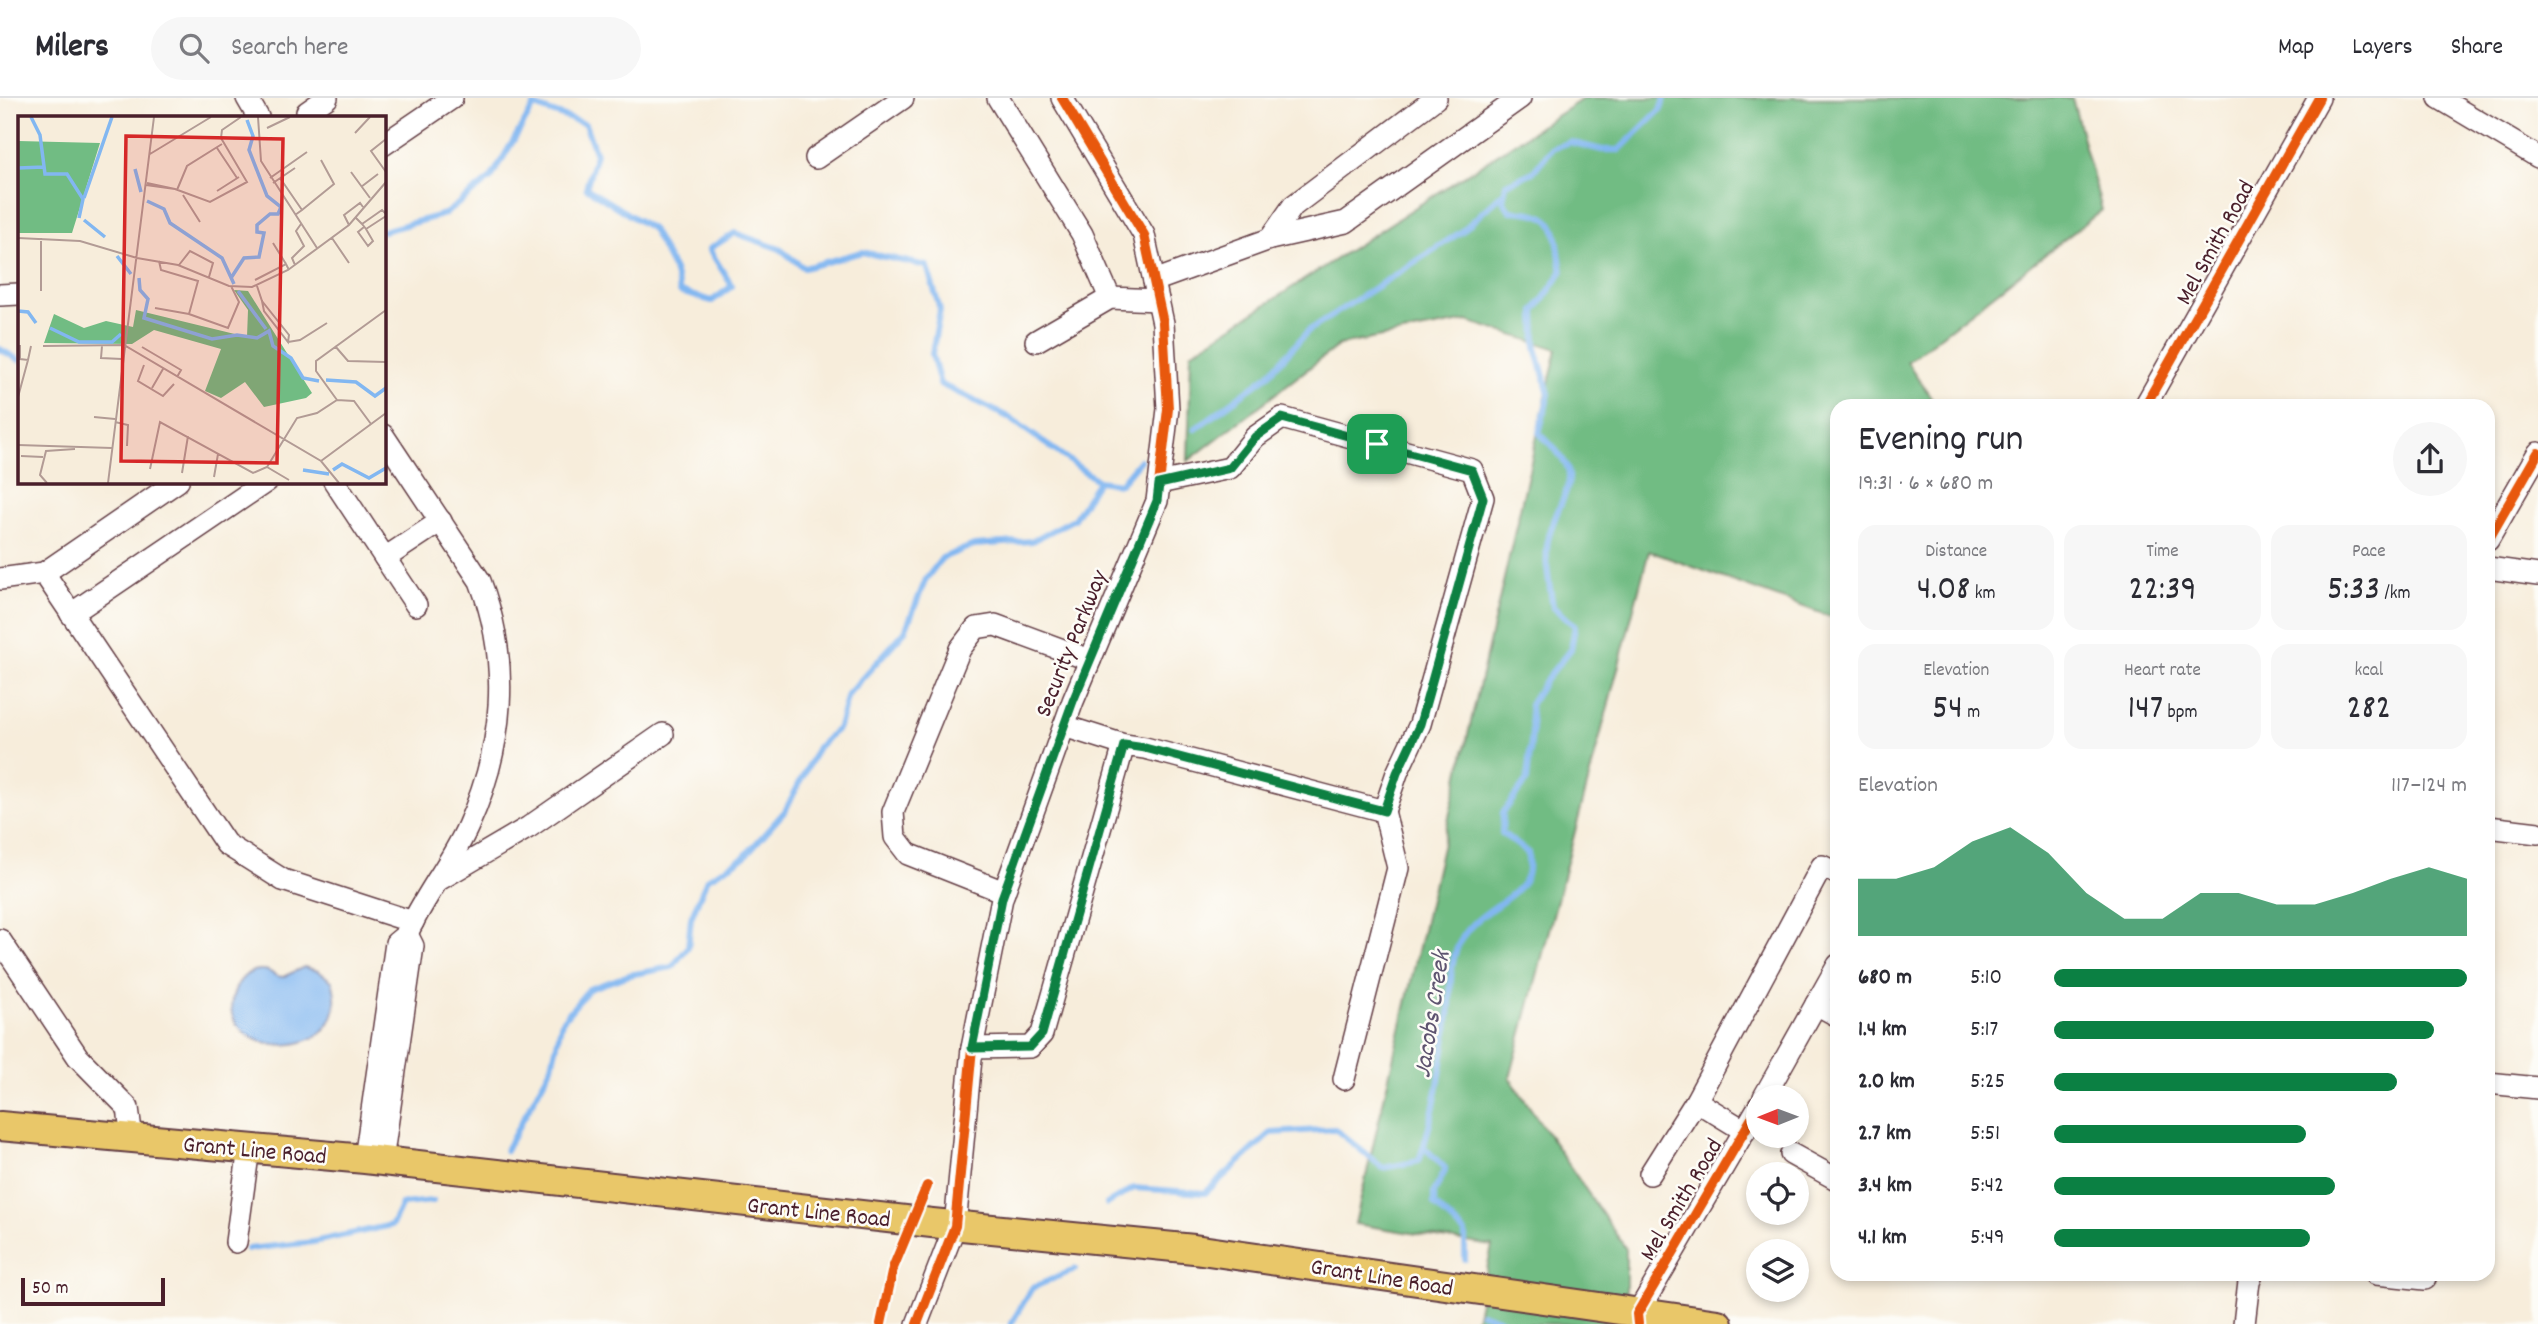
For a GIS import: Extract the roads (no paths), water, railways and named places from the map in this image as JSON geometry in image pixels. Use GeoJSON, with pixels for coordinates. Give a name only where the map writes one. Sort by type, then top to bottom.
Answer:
{"type":"FeatureCollection","features":[{"type":"Feature","properties":{"kind":"main road","name":"Grant Line Road"},"geometry":{"type":"LineString","coordinates":[[0,1126],[374,1160],[955,1226],[1194,1249],[1637,1319],[1718,1324]]}},
{"type":"Feature","properties":{"kind":"street"},"geometry":{"type":"LineString","coordinates":[[247,98],[257,116]]}},
{"type":"Feature","properties":{"kind":"street"},"geometry":{"type":"LineString","coordinates":[[304,109],[327,98]]}},
{"type":"Feature","properties":{"kind":"street"},"geometry":{"type":"LineString","coordinates":[[385,144],[452,98]]}},
{"type":"Feature","properties":{"kind":"street"},"geometry":{"type":"LineString","coordinates":[[816,158],[903,98]]}},
{"type":"Feature","properties":{"kind":"street"},"geometry":{"type":"LineString","coordinates":[[998,98],[1082,234],[1110,298]]}},
{"type":"Feature","properties":{"kind":"street","name":"Security Parkway"},"geometry":{"type":"LineString","coordinates":[[917,1324],[955,1226],[972,1048],[1004,892],[1064,726],[1157,501],[1168,409],[1163,323],[1144,235],[1062,98]]}},
{"type":"Feature","properties":{"kind":"street"},"geometry":{"type":"LineString","coordinates":[[1270,239],[1293,206],[1436,98]]}},
{"type":"Feature","properties":{"kind":"street"},"geometry":{"type":"LineString","coordinates":[[1036,341],[1110,298],[1156,290],[1270,239],[1346,222],[1520,98]]}},
{"type":"Feature","properties":{"kind":"street","name":"Mel Smith Road"},"geometry":{"type":"LineString","coordinates":[[2149,399],[2319,98]]}},
{"type":"Feature","properties":{"kind":"street"},"geometry":{"type":"LineString","coordinates":[[2439,98],[2538,157]]}},
{"type":"Feature","properties":{"kind":"street"},"geometry":{"type":"LineString","coordinates":[[0,295],[18,294]]}},
{"type":"Feature","properties":{"kind":"street"},"geometry":{"type":"LineString","coordinates":[[1159,484],[1230,468],[1255,437],[1282,418],[1472,470],[1483,498],[1420,724],[1397,773],[1384,811],[1398,868],[1344,1079]]}},
{"type":"Feature","properties":{"kind":"street"},"geometry":{"type":"LineString","coordinates":[[374,1160],[413,946],[410,928],[468,827],[494,754],[500,712],[500,661],[489,605],[480,580],[385,438]]}},
{"type":"Feature","properties":{"kind":"street"},"geometry":{"type":"LineString","coordinates":[[2495,528],[2538,453]]}},
{"type":"Feature","properties":{"kind":"street"},"geometry":{"type":"LineString","coordinates":[[0,579],[44,573],[175,483]]}},
{"type":"Feature","properties":{"kind":"street"},"geometry":{"type":"LineString","coordinates":[[71,614],[264,483]]}},
{"type":"Feature","properties":{"kind":"street"},"geometry":{"type":"LineString","coordinates":[[335,483],[416,605]]}},
{"type":"Feature","properties":{"kind":"street"},"geometry":{"type":"LineString","coordinates":[[385,558],[440,521]]}},
{"type":"Feature","properties":{"kind":"street"},"geometry":{"type":"LineString","coordinates":[[2495,569],[2538,575]]}},
{"type":"Feature","properties":{"kind":"street"},"geometry":{"type":"LineString","coordinates":[[44,573],[226,844],[283,880],[410,928]]}},
{"type":"Feature","properties":{"kind":"street"},"geometry":{"type":"LineString","coordinates":[[1004,892],[908,854],[895,837],[893,812],[960,649],[976,628],[995,625],[1090,660]]}},
{"type":"Feature","properties":{"kind":"street"},"geometry":{"type":"LineString","coordinates":[[1064,726],[1124,745],[1145,748],[1384,811]]}},
{"type":"Feature","properties":{"kind":"street"},"geometry":{"type":"LineString","coordinates":[[435,883],[528,827],[663,734]]}},
{"type":"Feature","properties":{"kind":"street"},"geometry":{"type":"LineString","coordinates":[[972,1048],[1030,1047],[1042,1034],[1124,745]]}},
{"type":"Feature","properties":{"kind":"street"},"geometry":{"type":"LineString","coordinates":[[2495,828],[2538,833]]}},
{"type":"Feature","properties":{"kind":"street"},"geometry":{"type":"LineString","coordinates":[[1650,1174],[1696,1101],[1822,866],[1830,870]]}},
{"type":"Feature","properties":{"kind":"street"},"geometry":{"type":"LineString","coordinates":[[0,940],[78,1057],[128,1108],[132,1138]]}},
{"type":"Feature","properties":{"kind":"street"},"geometry":{"type":"LineString","coordinates":[[1771,1085],[1830,979]]}},
{"type":"Feature","properties":{"kind":"street"},"geometry":{"type":"LineString","coordinates":[[1816,1004],[1830,1012]]}},
{"type":"Feature","properties":{"kind":"street"},"geometry":{"type":"LineString","coordinates":[[2495,1084],[2538,1087]]}},
{"type":"Feature","properties":{"kind":"street"},"geometry":{"type":"LineString","coordinates":[[1696,1101],[1745,1131]]}},
{"type":"Feature","properties":{"kind":"street","name":"Mel Smith Road"},"geometry":{"type":"LineString","coordinates":[[1637,1319],[1745,1131]]}},
{"type":"Feature","properties":{"kind":"street"},"geometry":{"type":"LineString","coordinates":[[236,1242],[249,1149]]}},
{"type":"Feature","properties":{"kind":"street"},"geometry":{"type":"LineString","coordinates":[[1791,1154],[1830,1176]]}},
{"type":"Feature","properties":{"kind":"street"},"geometry":{"type":"LineString","coordinates":[[2244,1324],[2249,1281]]}},
{"type":"Feature","properties":{"kind":"water"},"geometry":{"type":"Polygon","coordinates":[[[304,967],[318,971],[332,981],[334,1010],[323,1030],[304,1041],[281,1045],[258,1040],[240,1029],[232,1010],[237,986],[245,976],[263,970],[283,977],[304,967]]]}},
{"type":"Feature","properties":{"kind":"waterway","name":"Jacobs Creek"},"geometry":{"type":"LineString","coordinates":[[1107,1204],[1134,1188],[1205,1193],[1271,1133],[1335,1129],[1383,1168],[1419,1161],[1437,1089],[1449,1015],[1452,972],[1458,946],[1473,924],[1514,893],[1527,875],[1528,853],[1502,833],[1503,813],[1527,780],[1532,732],[1530,705],[1544,682],[1571,649],[1575,626],[1553,607],[1547,562],[1547,544],[1566,492],[1569,472],[1555,449],[1539,433],[1549,394],[1536,348],[1535,311],[1562,272],[1558,243],[1556,233],[1547,219],[1527,212],[1510,211],[1503,200],[1506,184],[1533,172],[1552,148],[1570,142],[1602,150],[1619,150],[1660,110],[1665,98]]}},
{"type":"Feature","properties":{"kind":"waterway"},"geometry":{"type":"LineString","coordinates":[[385,230],[445,214],[491,178],[534,106],[585,124],[596,154],[586,188],[652,229],[674,270],[680,292],[712,301],[732,286],[709,249],[735,233],[780,249],[804,268],[862,252],[927,266],[940,310],[932,354],[940,384],[1008,417],[1098,481],[1120,484],[1140,460]]}},
{"type":"Feature","properties":{"kind":"waterway"},"geometry":{"type":"LineString","coordinates":[[1195,429],[1267,376],[1308,331],[1461,232],[1503,193]]}},
{"type":"Feature","properties":{"kind":"waterway"},"geometry":{"type":"LineString","coordinates":[[0,349],[18,359]]}},
{"type":"Feature","properties":{"kind":"waterway"},"geometry":{"type":"LineString","coordinates":[[506,1150],[552,1066],[562,1021],[589,989],[629,975],[672,967],[688,947],[691,918],[707,879],[744,857],[785,811],[818,747],[839,727],[848,694],[905,631],[926,579],[942,558],[974,545],[1032,541],[1074,519],[1098,481]]}},
{"type":"Feature","properties":{"kind":"waterway"},"geometry":{"type":"LineString","coordinates":[[1424,1147],[1446,1169],[1434,1192],[1434,1204],[1465,1233],[1465,1259]]}},
{"type":"Feature","properties":{"kind":"waterway"},"geometry":{"type":"LineString","coordinates":[[248,1249],[313,1242],[392,1225],[402,1204],[433,1201]]}},
{"type":"Feature","properties":{"kind":"waterway","name":"Jacobs Creek"},"geometry":{"type":"LineString","coordinates":[[1011,1324],[1032,1288],[1075,1269]]}},
{"type":"Feature","properties":{"kind":"waterway"},"geometry":{"type":"LineString","coordinates":[[1481,1313],[1513,1324]]}}]}
